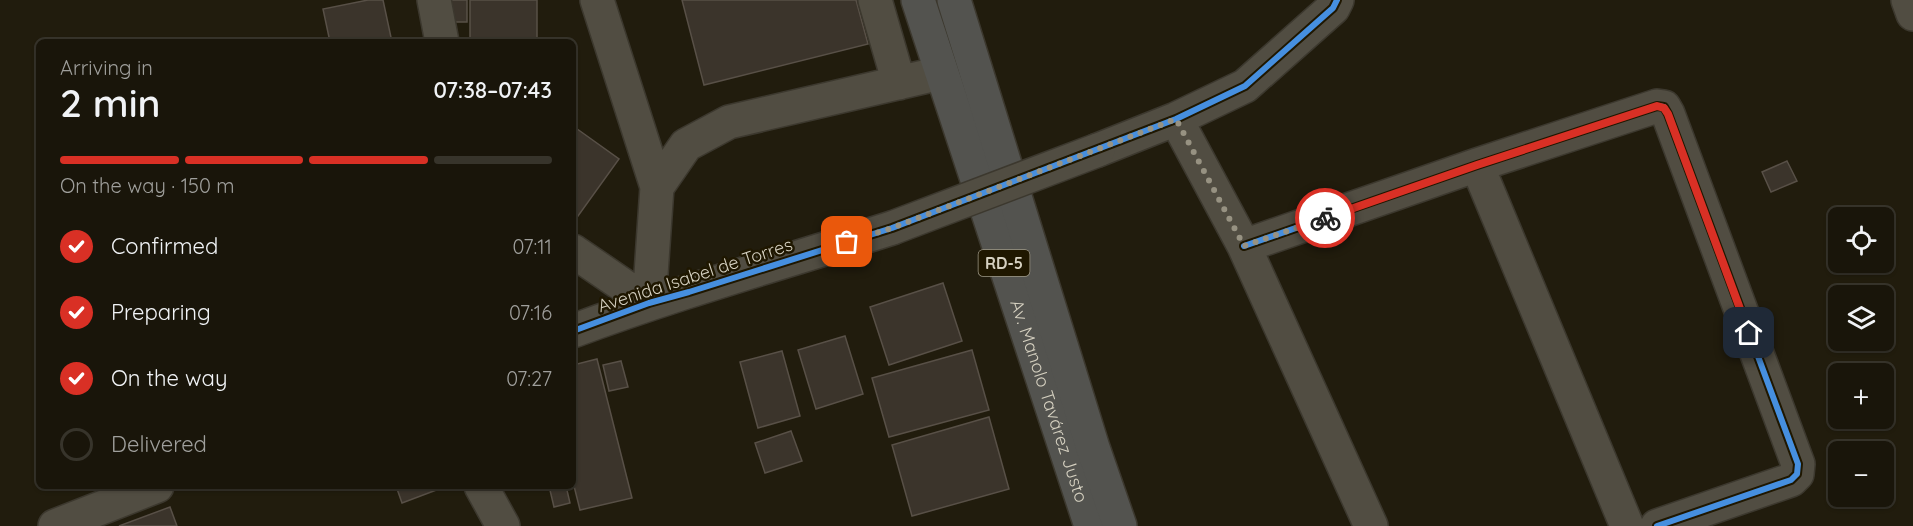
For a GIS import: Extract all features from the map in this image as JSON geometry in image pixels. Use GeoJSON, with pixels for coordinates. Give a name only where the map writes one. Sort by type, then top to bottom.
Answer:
{"type":"FeatureCollection","features":[{"type":"Feature","properties":{"kind":"main road","name":"Av. Manolo Tavárez Justo"},"geometry":{"type":"LineString","coordinates":[[918,0],[1091,526]]}},
{"type":"Feature","properties":{"kind":"main road","name":"Av. Manolo Tavárez Justo"},"geometry":{"type":"LineString","coordinates":[[954,0],[1093,448],[1120,526]]}},
{"type":"Feature","properties":{"kind":"street"},"geometry":{"type":"LineString","coordinates":[[434,0],[441,39]]}},
{"type":"Feature","properties":{"kind":"street"},"geometry":{"type":"LineString","coordinates":[[576,254],[649,303],[657,187],[597,0]]}},
{"type":"Feature","properties":{"kind":"street"},"geometry":{"type":"LineString","coordinates":[[875,0],[899,83]]}},
{"type":"Feature","properties":{"kind":"street","name":"Avenida Isabel de Torres"},"geometry":{"type":"LineString","coordinates":[[576,330],[649,303],[892,228],[1176,119],[1245,86],[1333,8],[1337,0]]}},
{"type":"Feature","properties":{"kind":"street"},"geometry":{"type":"LineString","coordinates":[[1908,0],[1913,14]]}},
{"type":"Feature","properties":{"kind":"street"},"geometry":{"type":"LineString","coordinates":[[657,187],[686,146],[729,122],[941,73]]}},
{"type":"Feature","properties":{"kind":"street"},"geometry":{"type":"LineString","coordinates":[[1244,246],[1477,165],[1657,106],[1664,108],[1798,464],[1797,474],[1791,480],[1657,526]]}},
{"type":"Feature","properties":{"kind":"street"},"geometry":{"type":"LineString","coordinates":[[1176,119],[1244,246],[1371,526]]}},
{"type":"Feature","properties":{"kind":"street"},"geometry":{"type":"LineString","coordinates":[[1477,165],[1627,526]]}},
{"type":"Feature","properties":{"kind":"street"},"geometry":{"type":"LineString","coordinates":[[55,526],[148,489]]}},
{"type":"Feature","properties":{"kind":"street"},"geometry":{"type":"LineString","coordinates":[[483,489],[502,526]]}},
{"type":"Feature","properties":{"kind":"building"},"geometry":{"type":"Polygon","coordinates":[[[368,0],[383,0],[391,39],[329,39],[323,9],[368,0]]]}},
{"type":"Feature","properties":{"kind":"building"},"geometry":{"type":"Polygon","coordinates":[[[441,0],[467,0],[467,22],[441,22],[441,0]]]}},
{"type":"Feature","properties":{"kind":"building"},"geometry":{"type":"Polygon","coordinates":[[[470,0],[537,0],[537,39],[470,39],[470,0]]]}},
{"type":"Feature","properties":{"kind":"building"},"geometry":{"type":"Polygon","coordinates":[[[682,0],[856,0],[868,44],[704,85],[682,0]]]}},
{"type":"Feature","properties":{"kind":"building"},"geometry":{"type":"Polygon","coordinates":[[[576,128],[619,159],[576,219],[576,128]]]}},
{"type":"Feature","properties":{"kind":"building"},"geometry":{"type":"Polygon","coordinates":[[[1787,161],[1797,181],[1771,192],[1762,172],[1787,161]]]}},
{"type":"Feature","properties":{"kind":"building"},"geometry":{"type":"Polygon","coordinates":[[[943,283],[962,341],[889,365],[870,307],[943,283]]]}},
{"type":"Feature","properties":{"kind":"building"},"geometry":{"type":"Polygon","coordinates":[[[845,336],[863,394],[816,409],[798,350],[845,336]]]}},
{"type":"Feature","properties":{"kind":"building"},"geometry":{"type":"Polygon","coordinates":[[[972,350],[989,410],[889,437],[872,378],[972,350]]]}},
{"type":"Feature","properties":{"kind":"building"},"geometry":{"type":"Polygon","coordinates":[[[782,351],[800,416],[758,428],[740,362],[782,351]]]}},
{"type":"Feature","properties":{"kind":"building"},"geometry":{"type":"Polygon","coordinates":[[[597,359],[632,498],[580,510],[575,489],[576,364],[597,359]]]}},
{"type":"Feature","properties":{"kind":"building"},"geometry":{"type":"Polygon","coordinates":[[[621,361],[628,387],[609,391],[603,365],[621,361]]]}},
{"type":"Feature","properties":{"kind":"building"},"geometry":{"type":"Polygon","coordinates":[[[989,417],[1009,489],[912,516],[892,445],[989,417]]]}},
{"type":"Feature","properties":{"kind":"building"},"geometry":{"type":"Polygon","coordinates":[[[791,431],[802,461],[765,473],[755,443],[791,431]]]}},
{"type":"Feature","properties":{"kind":"building"},"geometry":{"type":"Polygon","coordinates":[[[397,489],[439,489],[402,503],[397,489]]]}},
{"type":"Feature","properties":{"kind":"building"},"geometry":{"type":"Polygon","coordinates":[[[550,489],[567,489],[570,503],[554,507],[550,489]]]}},
{"type":"Feature","properties":{"kind":"building"},"geometry":{"type":"Polygon","coordinates":[[[170,507],[177,526],[119,526],[170,507]]]}},
{"type":"Feature","properties":{"kind":"cycle path"},"geometry":{"type":"LineString","coordinates":[[576,330],[649,303],[892,228],[1176,119],[1245,86],[1333,8],[1337,0]]}},
{"type":"Feature","properties":{"kind":"cycle path"},"geometry":{"type":"LineString","coordinates":[[1244,246],[1477,165],[1657,106],[1664,107],[1798,464],[1797,474],[1791,480],[1657,526]]}},
{"type":"Feature","properties":{"kind":"way so far"},"geometry":{"type":"LineString","coordinates":[[847,242],[892,228],[1176,119],[1244,246],[1325,218]]}},
{"type":"Feature","properties":{"kind":"route"},"geometry":{"type":"LineString","coordinates":[[1325,218],[1657,106],[1664,108],[1668,114],[1749,333]]}}]}
